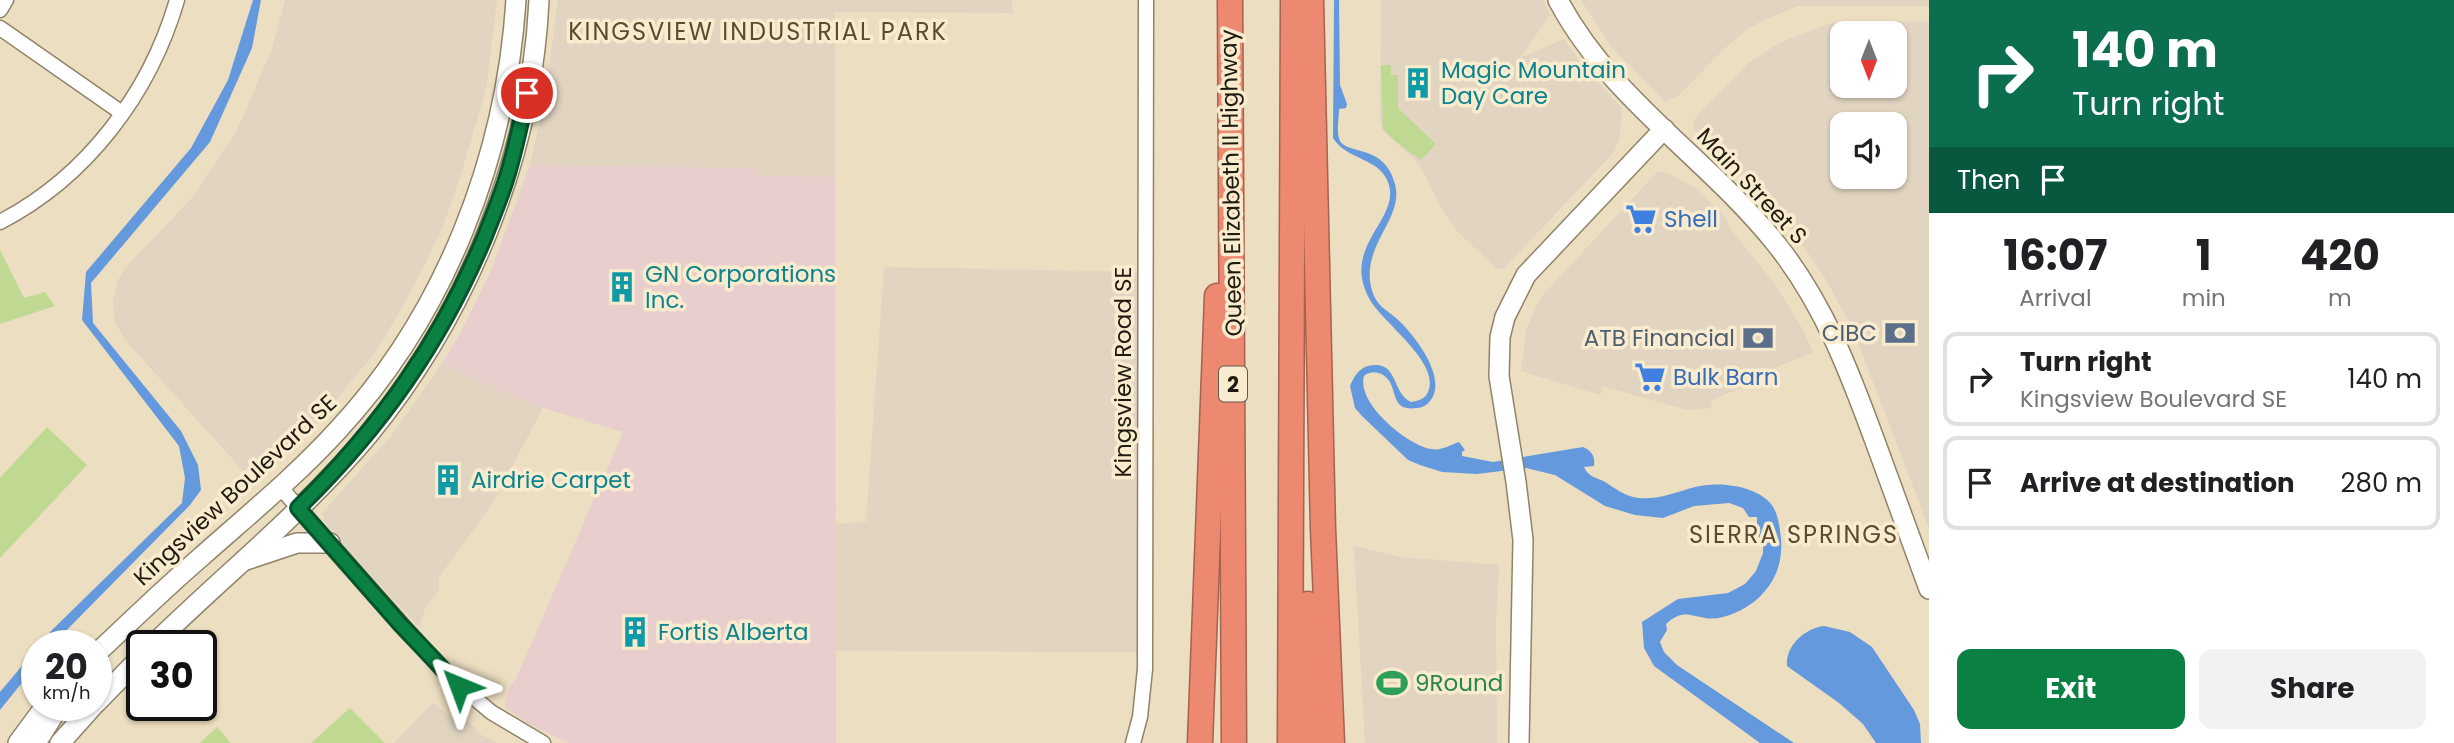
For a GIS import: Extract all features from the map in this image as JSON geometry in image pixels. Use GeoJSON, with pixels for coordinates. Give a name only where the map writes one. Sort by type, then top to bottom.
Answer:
{"type":"FeatureCollection","features":[{"type":"Feature","properties":{"kind":"highway","name":"Queen Elizabeth II Highway"},"geometry":{"type":"LineString","coordinates":[[1230,0],[1234,743]]}},
{"type":"Feature","properties":{"kind":"highway"},"geometry":{"type":"LineString","coordinates":[[1290,743],[1293,0]]}},
{"type":"Feature","properties":{"kind":"highway"},"geometry":{"type":"LineString","coordinates":[[1311,0],[1323,529],[1332,743]]}},
{"type":"Feature","properties":{"kind":"highway"},"geometry":{"type":"LineString","coordinates":[[1200,743],[1218,237],[1230,26]]}},
{"type":"Feature","properties":{"kind":"highway"},"geometry":{"type":"LineString","coordinates":[[1293,65],[1303,272],[1309,743]]}},
{"type":"Feature","properties":{"kind":"main road","name":"Kingsview Boulevard SE"},"geometry":{"type":"LineString","coordinates":[[112,639],[337,432],[364,401],[408,341],[444,274],[475,199],[491,150],[508,78],[516,0]]}},
{"type":"Feature","properties":{"kind":"main road"},"geometry":{"type":"LineString","coordinates":[[169,630],[344,462],[393,402],[440,331],[472,266],[510,167],[527,93],[539,0]]}},
{"type":"Feature","properties":{"kind":"main road","name":"Main Street S"},"geometry":{"type":"LineString","coordinates":[[1558,0],[1573,28],[1606,72],[1759,223],[1814,299],[1842,353],[1929,589]]}},
{"type":"Feature","properties":{"kind":"main road"},"geometry":{"type":"LineString","coordinates":[[1519,743],[1523,550],[1517,482],[1501,397],[1498,359],[1505,317],[1526,275],[1664,129]]}},
{"type":"Feature","properties":{"kind":"main road"},"geometry":{"type":"LineString","coordinates":[[239,563],[297,543],[330,543]]}},
{"type":"Feature","properties":{"kind":"main road"},"geometry":{"type":"LineString","coordinates":[[112,687],[126,672]]}},
{"type":"Feature","properties":{"kind":"main road"},"geometry":{"type":"LineString","coordinates":[[18,743],[34,721]]}},
{"type":"Feature","properties":{"kind":"main road"},"geometry":{"type":"LineString","coordinates":[[36,743],[50,721]]}},
{"type":"Feature","properties":{"kind":"main road"},"geometry":{"type":"LineString","coordinates":[[60,743],[80,721]]}},
{"type":"Feature","properties":{"kind":"street"},"geometry":{"type":"LineString","coordinates":[[0,10],[6,0]]}},
{"type":"Feature","properties":{"kind":"street"},"geometry":{"type":"LineString","coordinates":[[0,222],[39,199],[65,178],[97,145],[140,88],[155,60],[177,0]]}},
{"type":"Feature","properties":{"kind":"street","name":"Kingsview Road SE"},"geometry":{"type":"LineString","coordinates":[[1133,743],[1142,702],[1145,669],[1146,0]]}},
{"type":"Feature","properties":{"kind":"street"},"geometry":{"type":"LineString","coordinates":[[0,29],[122,113]]}},
{"type":"Feature","properties":{"kind":"street"},"geometry":{"type":"LineString","coordinates":[[279,487],[459,686],[491,712],[543,743]]}},
{"type":"Feature","properties":{"kind":"shaded area"},"geometry":{"type":"Polygon","coordinates":[[[285,0],[497,0],[486,89],[460,177],[443,226],[427,260],[376,351],[313,428],[254,483],[125,340],[115,322],[113,301],[118,280],[125,268],[191,199],[237,130],[272,49],[285,0]]]}},
{"type":"Feature","properties":{"kind":"shaded area"},"geometry":{"type":"Polygon","coordinates":[[[558,0],[1012,0],[1013,13],[835,12],[835,177],[756,175],[755,168],[530,165],[545,99],[558,0]]]}},
{"type":"Feature","properties":{"kind":"shaded area"},"geometry":{"type":"Polygon","coordinates":[[[1381,0],[1543,0],[1550,15],[1520,58],[1564,39],[1584,68],[1622,108],[1620,137],[1614,152],[1504,268],[1497,269],[1455,229],[1419,164],[1383,130],[1380,122],[1381,0]]]}},
{"type":"Feature","properties":{"kind":"shaded area"},"geometry":{"type":"Polygon","coordinates":[[[1581,0],[1929,0],[1929,6],[1798,6],[1761,21],[1745,31],[1679,95],[1666,102],[1613,49],[1581,0]]]}},
{"type":"Feature","properties":{"kind":"shaded area"},"geometry":{"type":"Polygon","coordinates":[[[1908,21],[1929,21],[1929,528],[1852,327],[1825,278],[1790,226],[1693,128],[1695,118],[1749,63],[1779,43],[1830,23],[1830,98],[1908,98],[1908,21]]]}},
{"type":"Feature","properties":{"kind":"shaded area"},"geometry":{"type":"Polygon","coordinates":[[[530,165],[756,168],[756,175],[835,177],[836,743],[569,743],[527,723],[504,707],[510,686],[516,679],[623,432],[533,405],[442,363],[462,330],[490,273],[530,165]]]}},
{"type":"Feature","properties":{"kind":"shaded area"},"geometry":{"type":"Polygon","coordinates":[[[1658,171],[1670,174],[1695,188],[1727,219],[1729,227],[1774,283],[1802,328],[1813,353],[1750,377],[1751,383],[1710,401],[1712,408],[1687,410],[1602,386],[1600,395],[1521,371],[1526,329],[1541,297],[1658,171]]]}},
{"type":"Feature","properties":{"kind":"shaded area"},"geometry":{"type":"Polygon","coordinates":[[[884,267],[1140,272],[1139,652],[836,651],[835,524],[866,522],[884,267]]]}},
{"type":"Feature","properties":{"kind":"shaded area"},"geometry":{"type":"Polygon","coordinates":[[[442,363],[543,408],[492,504],[439,577],[439,590],[425,609],[419,627],[340,542],[324,521],[322,513],[392,435],[442,363]]]}},
{"type":"Feature","properties":{"kind":"shaded area"},"geometry":{"type":"Polygon","coordinates":[[[1354,546],[1400,557],[1499,565],[1496,620],[1497,743],[1365,743],[1354,546]]]}},
{"type":"Feature","properties":{"kind":"shaded area"},"geometry":{"type":"Polygon","coordinates":[[[433,703],[451,717],[456,711],[477,729],[476,732],[497,743],[394,743],[433,703]]]}},
{"type":"Feature","properties":{"kind":"green space"},"geometry":{"type":"Polygon","coordinates":[[[1381,65],[1391,65],[1391,75],[1398,75],[1398,108],[1436,144],[1421,160],[1383,129],[1381,65]]]}},
{"type":"Feature","properties":{"kind":"green space"},"geometry":{"type":"Polygon","coordinates":[[[0,250],[24,298],[45,292],[55,306],[0,324],[0,250]]]}},
{"type":"Feature","properties":{"kind":"green space"},"geometry":{"type":"Polygon","coordinates":[[[47,427],[87,465],[0,558],[0,478],[47,427]]]}},
{"type":"Feature","properties":{"kind":"green space"},"geometry":{"type":"Polygon","coordinates":[[[350,708],[385,743],[311,743],[350,708]]]}},
{"type":"Feature","properties":{"kind":"green space"},"geometry":{"type":"Polygon","coordinates":[[[217,727],[231,743],[200,743],[217,727]]]}},
{"type":"Feature","properties":{"kind":"water"},"geometry":{"type":"Polygon","coordinates":[[[253,0],[261,0],[252,48],[210,142],[91,283],[93,323],[181,431],[198,465],[201,490],[190,505],[67,630],[52,630],[182,503],[185,478],[179,446],[82,320],[86,272],[191,148],[228,80],[253,0]]]}},
{"type":"Feature","properties":{"kind":"water"},"geometry":{"type":"Polygon","coordinates":[[[1334,0],[1339,0],[1340,85],[1347,104],[1346,108],[1339,109],[1339,138],[1344,145],[1383,162],[1395,184],[1393,210],[1371,264],[1370,279],[1374,296],[1419,345],[1435,380],[1435,391],[1429,402],[1421,407],[1410,408],[1400,405],[1385,376],[1371,373],[1364,376],[1368,398],[1398,432],[1432,449],[1459,442],[1465,450],[1462,456],[1493,462],[1583,447],[1591,452],[1594,459],[1594,466],[1584,467],[1588,473],[1633,497],[1660,497],[1714,484],[1736,486],[1756,492],[1764,498],[1775,511],[1781,548],[1776,573],[1762,595],[1750,605],[1725,617],[1676,617],[1666,624],[1667,630],[1660,642],[1664,652],[1677,665],[1794,743],[1760,743],[1654,666],[1644,648],[1642,622],[1678,599],[1728,593],[1745,584],[1756,571],[1763,553],[1763,545],[1754,527],[1757,517],[1749,517],[1743,508],[1729,503],[1694,506],[1663,518],[1635,515],[1605,506],[1555,475],[1526,468],[1477,474],[1442,472],[1408,460],[1355,408],[1350,386],[1359,371],[1365,367],[1385,367],[1400,392],[1411,402],[1425,396],[1430,381],[1419,356],[1370,300],[1363,281],[1365,250],[1386,211],[1390,198],[1389,185],[1379,169],[1347,151],[1333,138],[1334,0]]]}},
{"type":"Feature","properties":{"kind":"water"},"geometry":{"type":"Polygon","coordinates":[[[1824,626],[1850,632],[1872,647],[1914,710],[1920,724],[1921,743],[1876,743],[1863,724],[1839,703],[1787,666],[1789,652],[1798,639],[1810,630],[1824,626]]]}},
{"type":"Feature","properties":{"kind":"water"},"geometry":{"type":"Polygon","coordinates":[[[21,667],[21,684],[0,710],[0,692],[21,667]]]}},
{"type":"Feature","properties":{"kind":"place","name":"Magic Mountain Day Care"},"geometry":{"type":"Point","coordinates":[1418,83]}},
{"type":"Feature","properties":{"kind":"place","name":"Shell"},"geometry":{"type":"Point","coordinates":[1641,219]}},
{"type":"Feature","properties":{"kind":"place","name":"GN Corporations Inc."},"geometry":{"type":"Point","coordinates":[622,287]}},
{"type":"Feature","properties":{"kind":"place","name":"CIBC"},"geometry":{"type":"Point","coordinates":[1900,333]}},
{"type":"Feature","properties":{"kind":"place","name":"ATB Financial"},"geometry":{"type":"Point","coordinates":[1758,338]}},
{"type":"Feature","properties":{"kind":"place","name":"Bulk Barn"},"geometry":{"type":"Point","coordinates":[1650,377]}},
{"type":"Feature","properties":{"kind":"place","name":"Airdrie Carpet"},"geometry":{"type":"Point","coordinates":[448,480]}},
{"type":"Feature","properties":{"kind":"place","name":"Fortis Alberta"},"geometry":{"type":"Point","coordinates":[635,632]}},
{"type":"Feature","properties":{"kind":"place","name":"9Round"},"geometry":{"type":"Point","coordinates":[1392,683]}},
{"type":"Feature","properties":{"kind":"district","name":"KINGSVIEW INDUSTRIAL PARK"},"geometry":{"type":"Point","coordinates":[758,31]}},
{"type":"Feature","properties":{"kind":"district","name":"SIERRA SPRINGS"},"geometry":{"type":"Point","coordinates":[1794,534]}},
{"type":"Feature","properties":{"kind":"route"},"geometry":{"type":"LineString","coordinates":[[459,686],[298,508],[368,434],[409,380],[440,331],[472,266],[497,205],[510,167],[527,93]]}}]}
